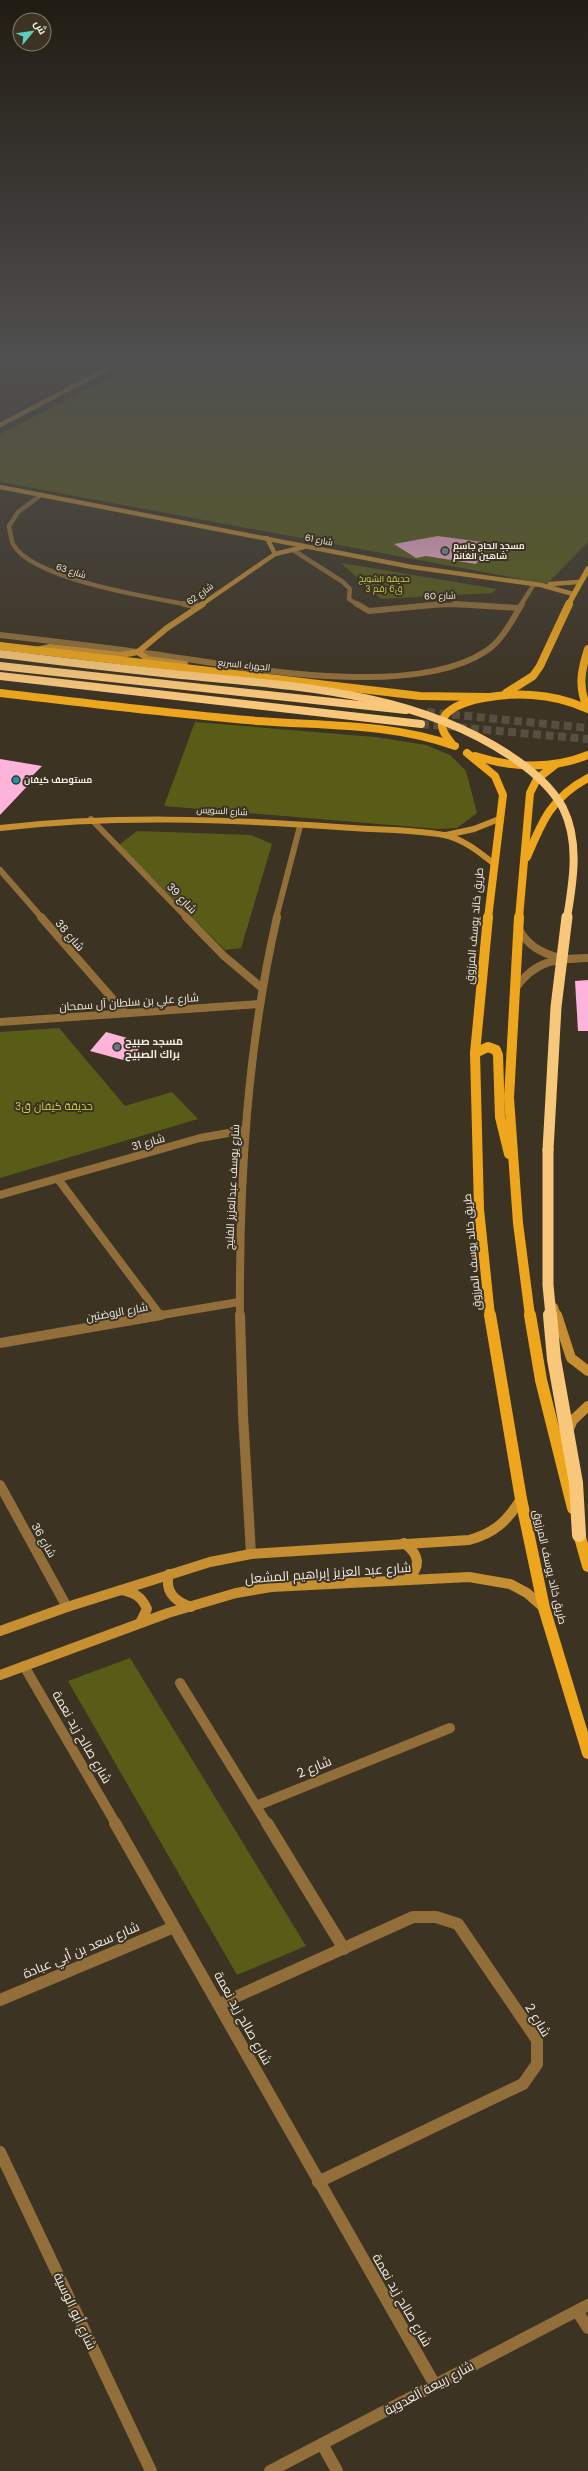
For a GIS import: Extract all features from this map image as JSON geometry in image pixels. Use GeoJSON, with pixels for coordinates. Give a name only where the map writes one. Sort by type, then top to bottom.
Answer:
{"type":"FeatureCollection","features":[{"type":"Feature","properties":{"kind":"highway"},"geometry":{"type":"LineString","coordinates":[[0,654],[304,688],[374,700],[424,716],[481,739],[509,754],[534,771],[550,787],[566,811],[573,836],[572,864],[555,1015],[548,1150],[548,1285],[554,1359],[576,1483],[579,1535]]}},
{"type":"Feature","properties":{"kind":"highway"},"geometry":{"type":"LineString","coordinates":[[0,666],[427,712]]}},
{"type":"Feature","properties":{"kind":"highway"},"geometry":{"type":"LineString","coordinates":[[0,676],[421,724]]}},
{"type":"Feature","properties":{"kind":"main road"},"geometry":{"type":"LineString","coordinates":[[503,695],[533,676],[540,666],[573,594],[588,568]]}},
{"type":"Feature","properties":{"kind":"main road","name":"الجهراء السريع"},"geometry":{"type":"LineString","coordinates":[[0,646],[214,673],[311,682],[425,698],[458,699],[487,697]]}},
{"type":"Feature","properties":{"kind":"main road"},"geometry":{"type":"LineString","coordinates":[[587,709],[580,692],[579,677],[588,649]]}},
{"type":"Feature","properties":{"kind":"main road"},"geometry":{"type":"LineString","coordinates":[[0,693],[236,719],[395,731],[423,735],[455,746],[467,753],[512,764],[556,764],[588,755]]}},
{"type":"Feature","properties":{"kind":"main road"},"geometry":{"type":"LineString","coordinates":[[455,746],[445,737],[442,727],[445,717],[454,709],[487,697],[503,695],[551,697],[587,709]]}},
{"type":"Feature","properties":{"kind":"main road","name":"طريق خالد يوسف المرزوق"},"geometry":{"type":"LineString","coordinates":[[467,753],[491,772],[501,784],[503,795],[493,863],[475,1053],[482,1231],[500,1384],[521,1499],[544,1608],[588,1753]]}},
{"type":"Feature","properties":{"kind":"main road"},"geometry":{"type":"LineString","coordinates":[[573,760],[588,759]]}},
{"type":"Feature","properties":{"kind":"main road"},"geometry":{"type":"LineString","coordinates":[[556,764],[536,779],[530,789],[518,927],[509,1098],[524,1276],[541,1380],[588,1566]]}},
{"type":"Feature","properties":{"kind":"main road"},"geometry":{"type":"LineString","coordinates":[[523,866],[552,805],[565,792],[588,778]]}},
{"type":"Feature","properties":{"kind":"main road"},"geometry":{"type":"LineString","coordinates":[[475,1053],[480,1048],[486,1047],[496,1050],[496,1104],[500,1130],[514,1167]]}},
{"type":"Feature","properties":{"kind":"street","name":"شارع 61"},"geometry":{"type":"LineString","coordinates":[[0,487],[428,569],[541,585],[573,594]]}},
{"type":"Feature","properties":{"kind":"street","name":"شارع 63"},"geometry":{"type":"LineString","coordinates":[[41,495],[20,510],[9,525],[7,534],[11,545],[23,559],[48,572],[81,583],[199,606]]}},
{"type":"Feature","properties":{"kind":"street"},"geometry":{"type":"LineString","coordinates":[[267,538],[275,554]]}},
{"type":"Feature","properties":{"kind":"street","name":"شارع 62"},"geometry":{"type":"LineString","coordinates":[[36,650],[50,647],[121,655],[138,652],[199,606],[275,554],[307,546]]}},
{"type":"Feature","properties":{"kind":"street","name":"شارع 60"},"geometry":{"type":"LineString","coordinates":[[293,550],[343,582],[350,589],[348,599],[368,611],[443,604],[518,608]]}},
{"type":"Feature","properties":{"kind":"street","name":"شارع 61"},"geometry":{"type":"LineString","coordinates":[[541,585],[579,582]]}},
{"type":"Feature","properties":{"kind":"street"},"geometry":{"type":"LineString","coordinates":[[518,608],[534,584]]}},
{"type":"Feature","properties":{"kind":"street","name":"الجهراء السريع"},"geometry":{"type":"LineString","coordinates":[[0,635],[300,672],[366,677],[413,675],[465,663],[486,651],[498,639],[518,608]]}},
{"type":"Feature","properties":{"kind":"street"},"geometry":{"type":"LineString","coordinates":[[138,652],[148,659],[210,668],[214,669],[214,673]]}},
{"type":"Feature","properties":{"kind":"street","name":"شارع السويس"},"geometry":{"type":"LineString","coordinates":[[0,828],[91,819],[179,818],[444,835],[467,843],[493,863]]}},
{"type":"Feature","properties":{"kind":"street","name":"39 شارع"},"geometry":{"type":"LineString","coordinates":[[91,819],[224,956],[262,988]]}},
{"type":"Feature","properties":{"kind":"street","name":"شارع السويس"},"geometry":{"type":"LineString","coordinates":[[444,835],[474,828],[499,819]]}},
{"type":"Feature","properties":{"kind":"street","name":"شارع يوسف عبدالعزيز الفليج"},"geometry":{"type":"LineString","coordinates":[[251,1554],[241,1408],[238,1302],[245,1130],[259,1004],[280,901],[300,826]]}},
{"type":"Feature","properties":{"kind":"street","name":"شارع 38"},"geometry":{"type":"LineString","coordinates":[[0,870],[125,1013]]}},
{"type":"Feature","properties":{"kind":"street"},"geometry":{"type":"LineString","coordinates":[[518,927],[525,942],[533,949],[564,959]]}},
{"type":"Feature","properties":{"kind":"street"},"geometry":{"type":"LineString","coordinates":[[514,990],[530,969],[546,962],[564,959],[588,958]]}},
{"type":"Feature","properties":{"kind":"street","name":"شارع علي بن سلطان آل سمحان"},"geometry":{"type":"LineString","coordinates":[[0,1022],[259,1004]]}},
{"type":"Feature","properties":{"kind":"street","name":"شارع 31"},"geometry":{"type":"LineString","coordinates":[[0,1195],[200,1138],[245,1130]]}},
{"type":"Feature","properties":{"kind":"street"},"geometry":{"type":"LineString","coordinates":[[58,1179],[160,1316]]}},
{"type":"Feature","properties":{"kind":"street"},"geometry":{"type":"LineString","coordinates":[[548,1285],[572,1358],[588,1371]]}},
{"type":"Feature","properties":{"kind":"street","name":"شارع الروضتين"},"geometry":{"type":"LineString","coordinates":[[0,1342],[238,1302]]}},
{"type":"Feature","properties":{"kind":"street"},"geometry":{"type":"LineString","coordinates":[[567,1433],[573,1420],[588,1406]]}},
{"type":"Feature","properties":{"kind":"street","name":"شارع 36"},"geometry":{"type":"LineString","coordinates":[[0,1485],[67,1607]]}},
{"type":"Feature","properties":{"kind":"street","name":"شارع عبد العزيز إبراهيم المشعل"},"geometry":{"type":"LineString","coordinates":[[0,1631],[120,1589],[210,1562],[251,1554],[469,1540],[498,1530],[507,1522],[521,1499]]}},
{"type":"Feature","properties":{"kind":"street"},"geometry":{"type":"LineString","coordinates":[[404,1544],[413,1549],[418,1557],[416,1570],[406,1580]]}},
{"type":"Feature","properties":{"kind":"street"},"geometry":{"type":"LineString","coordinates":[[170,1574],[167,1581],[170,1594],[175,1600],[191,1607]]}},
{"type":"Feature","properties":{"kind":"street","name":"شارع عبد العزيز إبراهيم المشعل"},"geometry":{"type":"LineString","coordinates":[[0,1675],[140,1623],[241,1592],[271,1588],[469,1577],[490,1579],[510,1584],[527,1593],[544,1608]]}},
{"type":"Feature","properties":{"kind":"street"},"geometry":{"type":"LineString","coordinates":[[120,1589],[138,1595],[144,1601],[147,1609],[140,1623]]}},
{"type":"Feature","properties":{"kind":"street","name":"شارع صالح زيد نعمة"},"geometry":{"type":"LineString","coordinates":[[24,1666],[120,1829],[174,1927],[220,2004],[318,2182],[435,2385]]}},
{"type":"Feature","properties":{"kind":"street"},"geometry":{"type":"LineString","coordinates":[[180,1683],[344,1949]]}},
{"type":"Feature","properties":{"kind":"street","name":"شارع 2"},"geometry":{"type":"LineString","coordinates":[[256,1806],[450,1728]]}},
{"type":"Feature","properties":{"kind":"street","name":"شارع 2"},"geometry":{"type":"LineString","coordinates":[[220,2004],[413,1917],[428,1915],[442,1917],[458,1924],[537,2040],[540,2056],[535,2071],[523,2084],[318,2182]]}},
{"type":"Feature","properties":{"kind":"street","name":"شارع سعد بن أبي عبادة"},"geometry":{"type":"LineString","coordinates":[[0,2000],[174,1927]]}},
{"type":"Feature","properties":{"kind":"street","name":"شارع أبو الوسية"},"geometry":{"type":"LineString","coordinates":[[0,2152],[151,2471]]}},
{"type":"Feature","properties":{"kind":"street"},"geometry":{"type":"LineString","coordinates":[[582,2308],[588,2328]]}},
{"type":"Feature","properties":{"kind":"street","name":"شارع ربيعة آلعدوية"},"geometry":{"type":"LineString","coordinates":[[270,2471],[582,2308]]}},
{"type":"Feature","properties":{"kind":"street"},"geometry":{"type":"LineString","coordinates":[[322,2444],[337,2471]]}},
{"type":"Feature","properties":{"kind":"green space"},"geometry":{"type":"Polygon","coordinates":[[[0,473],[588,473],[588,542],[547,584],[0,482],[0,473]]]}},
{"type":"Feature","properties":{"kind":"green space","name":"حديقة الشويخ ق6 رقم 3"},"geometry":{"type":"Polygon","coordinates":[[[341,563],[497,589],[492,593],[381,599],[341,563]]]}},
{"type":"Feature","properties":{"kind":"green space"},"geometry":{"type":"Polygon","coordinates":[[[195,722],[375,737],[426,745],[450,755],[466,771],[477,813],[457,828],[438,829],[164,806],[195,722]]]}},
{"type":"Feature","properties":{"kind":"green space"},"geometry":{"type":"Polygon","coordinates":[[[137,831],[251,835],[272,844],[241,948],[225,950],[119,845],[137,831]]]}},
{"type":"Feature","properties":{"kind":"green space","name":"حديقة كيفان ق3"},"geometry":{"type":"Polygon","coordinates":[[[59,1028],[125,1106],[172,1092],[198,1119],[0,1178],[0,1032],[59,1028]]]}},
{"type":"Feature","properties":{"kind":"green space"},"geometry":{"type":"Polygon","coordinates":[[[130,1658],[306,1946],[237,1975],[68,1681],[130,1658]]]}},
{"type":"Feature","properties":{"kind":"building","name":"مسجد الحاج جاسم شاهين الغانم"},"geometry":{"type":"Polygon","coordinates":[[[438,536],[489,543],[476,564],[426,556],[416,558],[394,544],[438,536]]]}},
{"type":"Feature","properties":{"kind":"building","name":"مستوصف كيفان"},"geometry":{"type":"Polygon","coordinates":[[[0,759],[42,766],[32,776],[36,777],[0,815],[0,759]]]}},
{"type":"Feature","properties":{"kind":"building"},"geometry":{"type":"Polygon","coordinates":[[[588,980],[588,1031],[578,1031],[575,981],[588,980]]]}},
{"type":"Feature","properties":{"kind":"building","name":"مسجد صبيح براك الصبيح"},"geometry":{"type":"Polygon","coordinates":[[[106,1032],[145,1043],[127,1061],[90,1051],[106,1032]]]}},
{"type":"Feature","properties":{"kind":"tunnel"},"geometry":{"type":"LineString","coordinates":[[427,712],[588,728]]}},
{"type":"Feature","properties":{"kind":"tunnel"},"geometry":{"type":"LineString","coordinates":[[421,724],[588,739]]}},
{"type":"Feature","properties":{"kind":"place","name":"مسجد الحاج جاسم شاهين الغانم"},"geometry":{"type":"Point","coordinates":[445,551]}},
{"type":"Feature","properties":{"kind":"place","name":"مستوصف كيفان"},"geometry":{"type":"Point","coordinates":[16,780]}},
{"type":"Feature","properties":{"kind":"place","name":"مسجد صبيح براك الصبيح"},"geometry":{"type":"Point","coordinates":[117,1047]}}]}
